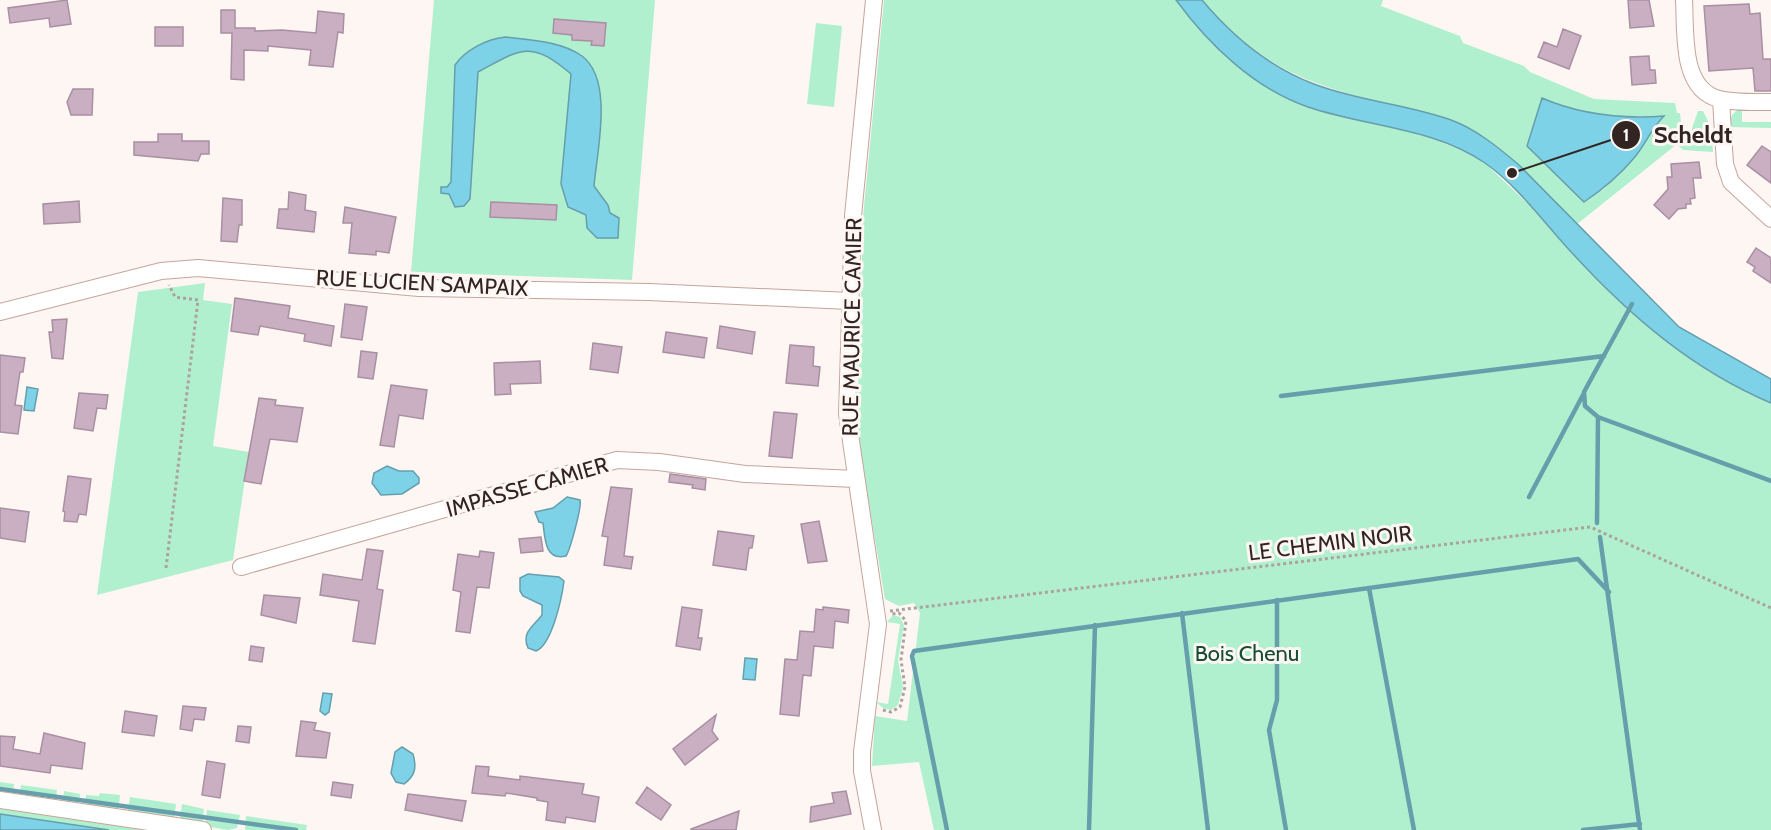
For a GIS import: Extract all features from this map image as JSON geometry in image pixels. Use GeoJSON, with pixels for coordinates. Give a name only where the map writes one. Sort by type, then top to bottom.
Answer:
{"type":"FeatureCollection","features":[{"type":"Feature","properties":{"kind":"street","name":"RUE MAURICE CAMIER"},"geometry":{"type":"LineString","coordinates":[[873,830],[862,771],[867,705],[878,632],[877,616],[847,414],[853,216],[874,0]]}},
{"type":"Feature","properties":{"kind":"street"},"geometry":{"type":"LineString","coordinates":[[1684,0],[1692,75],[1701,88],[1721,100],[1771,102]]}},
{"type":"Feature","properties":{"kind":"street"},"geometry":{"type":"LineString","coordinates":[[1721,100],[1725,164],[1731,182],[1771,219]]}},
{"type":"Feature","properties":{"kind":"street","name":"RUE LUCIEN SAMPAIX"},"geometry":{"type":"LineString","coordinates":[[0,312],[161,271],[210,269],[419,288],[649,292],[850,301]]}},
{"type":"Feature","properties":{"kind":"street","name":"IMPASSE CAMIER"},"geometry":{"type":"LineString","coordinates":[[242,567],[617,460],[659,462],[745,474],[855,479]]}},
{"type":"Feature","properties":{"kind":"street"},"geometry":{"type":"LineString","coordinates":[[0,800],[203,830]]}},
{"type":"Feature","properties":{"kind":"path"},"geometry":{"type":"LineString","coordinates":[[161,271],[175,297],[198,300],[166,568]]}},
{"type":"Feature","properties":{"kind":"path","name":"LE CHEMIN NOIR"},"geometry":{"type":"LineString","coordinates":[[877,616],[908,609],[1590,527],[1771,608]]}},
{"type":"Feature","properties":{"kind":"path"},"geometry":{"type":"LineString","coordinates":[[867,705],[891,712],[900,707],[903,701],[905,687],[901,654],[908,609]]}},
{"type":"Feature","properties":{"kind":"path"},"geometry":{"type":"LineString","coordinates":[[877,616],[896,613],[905,618]]}},
{"type":"Feature","properties":{"kind":"green space"},"geometry":{"type":"Polygon","coordinates":[[[434,0],[655,0],[632,280],[411,272],[434,0]]]}},
{"type":"Feature","properties":{"kind":"green space","name":"Bois Chenu"},"geometry":{"type":"Polygon","coordinates":[[[884,0],[1176,0],[1228,57],[1310,108],[1426,136],[1466,152],[1486,164],[1696,363],[1747,393],[1771,403],[1771,830],[934,830],[919,762],[872,766],[875,716],[907,721],[920,613],[914,603],[899,606],[885,599],[857,433],[863,217],[884,0]]]}},
{"type":"Feature","properties":{"kind":"green space"},"geometry":{"type":"Polygon","coordinates":[[[1202,0],[1383,0],[1381,6],[1460,36],[1463,43],[1524,66],[1530,72],[1594,99],[1675,103],[1677,113],[1680,113],[1682,133],[1690,134],[1698,111],[1703,111],[1711,127],[1713,152],[1683,150],[1677,144],[1576,225],[1528,176],[1475,134],[1433,115],[1335,90],[1307,79],[1280,66],[1228,28],[1202,0]],[[1561,106],[1527,146],[1584,202],[1604,189],[1634,158],[1663,116],[1603,116],[1561,106]]]}},
{"type":"Feature","properties":{"kind":"green space"},"geometry":{"type":"Polygon","coordinates":[[[816,23],[842,26],[834,107],[807,104],[816,23]]]}},
{"type":"Feature","properties":{"kind":"green space"},"geometry":{"type":"Polygon","coordinates":[[[1738,109],[1742,109],[1742,122],[1771,122],[1771,128],[1728,127],[1732,115],[1738,109]]]}},
{"type":"Feature","properties":{"kind":"green space"},"geometry":{"type":"Polygon","coordinates":[[[205,283],[203,300],[232,304],[213,446],[249,452],[233,560],[97,595],[138,292],[205,283]]]}},
{"type":"Feature","properties":{"kind":"green space"},"geometry":{"type":"Polygon","coordinates":[[[893,615],[900,617],[904,625],[898,660],[903,687],[898,705],[891,710],[883,708],[876,702],[888,704],[900,624],[887,622],[893,615]]]}},
{"type":"Feature","properties":{"kind":"green space"},"geometry":{"type":"Polygon","coordinates":[[[0,782],[14,784],[12,798],[0,796],[0,782]]]}},
{"type":"Feature","properties":{"kind":"green space"},"geometry":{"type":"Polygon","coordinates":[[[21,785],[57,790],[55,804],[19,799],[21,785]]]}},
{"type":"Feature","properties":{"kind":"green space"},"geometry":{"type":"Polygon","coordinates":[[[64,791],[80,794],[79,804],[62,805],[64,791]]]}},
{"type":"Feature","properties":{"kind":"green space"},"geometry":{"type":"Polygon","coordinates":[[[100,793],[120,795],[118,814],[86,809],[86,795],[99,796],[100,793]]]}},
{"type":"Feature","properties":{"kind":"green space"},"geometry":{"type":"Polygon","coordinates":[[[130,797],[176,804],[174,818],[127,815],[130,797]]]}},
{"type":"Feature","properties":{"kind":"green space"},"geometry":{"type":"Polygon","coordinates":[[[182,804],[204,809],[202,826],[180,819],[182,804]]]}},
{"type":"Feature","properties":{"kind":"green space"},"geometry":{"type":"Polygon","coordinates":[[[0,807],[161,830],[109,830],[0,814],[0,807]]]}},
{"type":"Feature","properties":{"kind":"green space"},"geometry":{"type":"Polygon","coordinates":[[[207,810],[240,815],[237,828],[228,830],[205,826],[207,810]]]}},
{"type":"Feature","properties":{"kind":"green space"},"geometry":{"type":"Polygon","coordinates":[[[246,816],[307,825],[306,830],[245,830],[246,816]]]}},
{"type":"Feature","properties":{"kind":"water"},"geometry":{"type":"Polygon","coordinates":[[[1176,0],[1202,0],[1253,50],[1298,77],[1348,95],[1451,120],[1487,140],[1519,165],[1679,327],[1771,379],[1771,403],[1715,375],[1640,320],[1595,277],[1520,194],[1485,163],[1443,142],[1399,129],[1330,114],[1288,99],[1234,64],[1203,33],[1176,0]]]}},
{"type":"Feature","properties":{"kind":"water"},"geometry":{"type":"Polygon","coordinates":[[[505,37],[565,47],[582,56],[592,67],[601,98],[600,136],[594,186],[608,205],[610,213],[619,218],[618,238],[597,238],[587,228],[586,215],[568,207],[561,184],[571,74],[557,63],[535,52],[516,53],[478,72],[470,199],[464,206],[455,207],[449,194],[441,193],[441,187],[447,187],[451,182],[455,65],[477,46],[505,37]]]}},
{"type":"Feature","properties":{"kind":"water"},"geometry":{"type":"Polygon","coordinates":[[[1542,98],[1587,112],[1633,117],[1664,116],[1628,165],[1584,202],[1527,146],[1542,98]]]}},
{"type":"Feature","properties":{"kind":"water"},"geometry":{"type":"Polygon","coordinates":[[[27,387],[38,389],[34,411],[24,410],[27,387]]]}},
{"type":"Feature","properties":{"kind":"water"},"geometry":{"type":"Polygon","coordinates":[[[387,466],[399,471],[413,471],[419,478],[419,483],[402,494],[381,495],[372,483],[374,473],[387,466]]]}},
{"type":"Feature","properties":{"kind":"water"},"geometry":{"type":"Polygon","coordinates":[[[567,497],[580,500],[580,504],[568,552],[566,556],[559,557],[550,552],[547,547],[543,523],[539,522],[535,512],[553,508],[567,497]]]}},
{"type":"Feature","properties":{"kind":"water"},"geometry":{"type":"Polygon","coordinates":[[[528,574],[559,577],[564,581],[558,609],[547,640],[536,651],[528,648],[526,638],[529,630],[542,615],[542,605],[523,596],[520,591],[520,578],[528,574]]]}},
{"type":"Feature","properties":{"kind":"water"},"geometry":{"type":"Polygon","coordinates":[[[745,658],[757,659],[755,680],[743,679],[745,658]]]}},
{"type":"Feature","properties":{"kind":"water"},"geometry":{"type":"Polygon","coordinates":[[[323,693],[332,694],[329,712],[325,715],[320,711],[323,693]]]}},
{"type":"Feature","properties":{"kind":"water"},"geometry":{"type":"Polygon","coordinates":[[[402,747],[413,754],[415,763],[413,775],[404,784],[396,782],[391,773],[395,752],[402,747]]]}},
{"type":"Feature","properties":{"kind":"water"},"geometry":{"type":"Polygon","coordinates":[[[0,814],[109,830],[0,830],[0,814]]]}},
{"type":"Feature","properties":{"kind":"building"},"geometry":{"type":"Polygon","coordinates":[[[67,0],[71,24],[50,27],[49,18],[10,23],[8,8],[67,0]]]}},
{"type":"Feature","properties":{"kind":"building"},"geometry":{"type":"Polygon","coordinates":[[[1628,0],[1649,0],[1654,26],[1630,28],[1628,0]]]}},
{"type":"Feature","properties":{"kind":"building"},"geometry":{"type":"Polygon","coordinates":[[[1749,4],[1750,14],[1760,13],[1763,59],[1771,59],[1771,91],[1755,91],[1753,68],[1709,71],[1704,6],[1749,4]]]}},
{"type":"Feature","properties":{"kind":"building"},"geometry":{"type":"Polygon","coordinates":[[[221,10],[235,10],[235,28],[316,33],[318,11],[344,14],[343,33],[338,32],[333,67],[309,65],[311,50],[268,46],[268,51],[244,50],[244,80],[231,79],[232,33],[221,33],[221,10]]]}},
{"type":"Feature","properties":{"kind":"building"},"geometry":{"type":"Polygon","coordinates":[[[554,19],[606,23],[604,46],[591,45],[592,41],[572,40],[572,35],[553,33],[554,19]]]}},
{"type":"Feature","properties":{"kind":"building"},"geometry":{"type":"Polygon","coordinates":[[[155,27],[183,27],[183,46],[155,46],[155,27]]]}},
{"type":"Feature","properties":{"kind":"building"},"geometry":{"type":"Polygon","coordinates":[[[1563,29],[1581,36],[1569,69],[1538,57],[1544,42],[1557,47],[1563,29]]]}},
{"type":"Feature","properties":{"kind":"building"},"geometry":{"type":"Polygon","coordinates":[[[1649,56],[1650,70],[1655,70],[1656,83],[1632,85],[1630,57],[1649,56]]]}},
{"type":"Feature","properties":{"kind":"building"},"geometry":{"type":"Polygon","coordinates":[[[73,89],[93,89],[92,115],[71,115],[67,102],[73,89]]]}},
{"type":"Feature","properties":{"kind":"building"},"geometry":{"type":"Polygon","coordinates":[[[158,134],[182,134],[182,141],[209,141],[209,154],[201,154],[198,161],[134,155],[134,142],[158,142],[158,134]]]}},
{"type":"Feature","properties":{"kind":"building"},"geometry":{"type":"Polygon","coordinates":[[[1762,146],[1771,152],[1771,183],[1747,165],[1762,146]]]}},
{"type":"Feature","properties":{"kind":"building"},"geometry":{"type":"Polygon","coordinates":[[[1699,162],[1701,178],[1693,178],[1695,198],[1690,199],[1691,204],[1686,204],[1686,208],[1678,209],[1669,219],[1654,205],[1668,189],[1667,177],[1672,177],[1671,164],[1699,162]]]}},
{"type":"Feature","properties":{"kind":"building"},"geometry":{"type":"Polygon","coordinates":[[[289,192],[306,195],[305,210],[316,212],[314,232],[277,228],[279,209],[288,209],[289,192]]]}},
{"type":"Feature","properties":{"kind":"building"},"geometry":{"type":"Polygon","coordinates":[[[223,198],[242,200],[242,225],[239,225],[237,242],[221,241],[223,198]]]}},
{"type":"Feature","properties":{"kind":"building"},"geometry":{"type":"Polygon","coordinates":[[[79,201],[80,222],[44,224],[43,204],[79,201]]]}},
{"type":"Feature","properties":{"kind":"building"},"geometry":{"type":"Polygon","coordinates":[[[491,202],[557,205],[556,220],[490,217],[491,202]]]}},
{"type":"Feature","properties":{"kind":"building"},"geometry":{"type":"Polygon","coordinates":[[[345,207],[396,217],[389,253],[376,251],[376,255],[349,253],[352,223],[343,223],[345,207]]]}},
{"type":"Feature","properties":{"kind":"building"},"geometry":{"type":"Polygon","coordinates":[[[1756,248],[1771,258],[1771,283],[1753,271],[1755,267],[1747,262],[1756,248]]]}},
{"type":"Feature","properties":{"kind":"building"},"geometry":{"type":"Polygon","coordinates":[[[235,298],[290,306],[288,318],[334,326],[331,346],[304,341],[305,334],[260,326],[258,335],[231,331],[235,298]]]}},
{"type":"Feature","properties":{"kind":"building"},"geometry":{"type":"Polygon","coordinates":[[[345,304],[367,307],[362,340],[341,337],[345,304]]]}},
{"type":"Feature","properties":{"kind":"building"},"geometry":{"type":"Polygon","coordinates":[[[67,319],[63,359],[52,358],[49,332],[53,332],[52,320],[67,319]]]}},
{"type":"Feature","properties":{"kind":"building"},"geometry":{"type":"Polygon","coordinates":[[[720,326],[755,332],[752,354],[717,348],[720,326]]]}},
{"type":"Feature","properties":{"kind":"building"},"geometry":{"type":"Polygon","coordinates":[[[666,332],[707,338],[704,358],[663,352],[666,332]]]}},
{"type":"Feature","properties":{"kind":"building"},"geometry":{"type":"Polygon","coordinates":[[[593,343],[622,347],[618,373],[590,369],[593,343]]]}},
{"type":"Feature","properties":{"kind":"building"},"geometry":{"type":"Polygon","coordinates":[[[790,345],[814,347],[813,366],[820,367],[818,386],[786,383],[790,345]]]}},
{"type":"Feature","properties":{"kind":"building"},"geometry":{"type":"Polygon","coordinates":[[[361,351],[377,353],[373,379],[358,377],[361,351]]]}},
{"type":"Feature","properties":{"kind":"building"},"geometry":{"type":"Polygon","coordinates":[[[0,355],[25,358],[23,372],[20,372],[15,405],[22,406],[18,434],[0,432],[0,355]]]}},
{"type":"Feature","properties":{"kind":"building"},"geometry":{"type":"Polygon","coordinates":[[[540,361],[541,383],[510,384],[511,394],[495,395],[494,363],[540,361]]]}},
{"type":"Feature","properties":{"kind":"building"},"geometry":{"type":"Polygon","coordinates":[[[391,385],[427,390],[423,419],[399,415],[394,447],[380,445],[391,385]]]}},
{"type":"Feature","properties":{"kind":"building"},"geometry":{"type":"Polygon","coordinates":[[[79,393],[108,395],[106,409],[97,408],[93,431],[74,428],[79,393]]]}},
{"type":"Feature","properties":{"kind":"building"},"geometry":{"type":"Polygon","coordinates":[[[259,398],[276,400],[275,405],[303,408],[297,442],[270,439],[261,484],[244,481],[259,398]]]}},
{"type":"Feature","properties":{"kind":"building"},"geometry":{"type":"Polygon","coordinates":[[[774,412],[797,414],[792,458],[769,456],[774,412]]]}},
{"type":"Feature","properties":{"kind":"building"},"geometry":{"type":"Polygon","coordinates":[[[670,474],[706,479],[705,490],[692,488],[693,485],[669,482],[670,474]]]}},
{"type":"Feature","properties":{"kind":"building"},"geometry":{"type":"Polygon","coordinates":[[[68,476],[91,479],[86,515],[79,514],[77,522],[64,521],[65,512],[63,511],[68,476]]]}},
{"type":"Feature","properties":{"kind":"building"},"geometry":{"type":"Polygon","coordinates":[[[611,487],[632,489],[624,556],[633,557],[631,569],[604,565],[608,537],[602,536],[611,487]]]}},
{"type":"Feature","properties":{"kind":"building"},"geometry":{"type":"Polygon","coordinates":[[[0,508],[29,512],[25,542],[0,538],[0,508]]]}},
{"type":"Feature","properties":{"kind":"building"},"geometry":{"type":"Polygon","coordinates":[[[819,521],[827,561],[808,563],[801,524],[819,521]]]}},
{"type":"Feature","properties":{"kind":"building"},"geometry":{"type":"Polygon","coordinates":[[[718,531],[754,536],[752,548],[749,548],[746,570],[713,565],[718,531]]]}},
{"type":"Feature","properties":{"kind":"building"},"geometry":{"type":"Polygon","coordinates":[[[541,537],[543,551],[521,553],[519,539],[541,537]]]}},
{"type":"Feature","properties":{"kind":"building"},"geometry":{"type":"Polygon","coordinates":[[[367,549],[383,551],[377,589],[383,590],[375,644],[353,641],[359,601],[320,595],[323,574],[362,580],[367,549]]]}},
{"type":"Feature","properties":{"kind":"building"},"geometry":{"type":"Polygon","coordinates":[[[480,551],[494,553],[489,588],[477,587],[470,633],[456,631],[461,592],[453,590],[458,554],[479,557],[480,551]]]}},
{"type":"Feature","properties":{"kind":"building"},"geometry":{"type":"Polygon","coordinates":[[[264,595],[300,598],[296,623],[261,615],[264,595]]]}},
{"type":"Feature","properties":{"kind":"building"},"geometry":{"type":"Polygon","coordinates":[[[682,607],[702,610],[698,638],[702,638],[700,650],[676,646],[682,607]]]}},
{"type":"Feature","properties":{"kind":"building"},"geometry":{"type":"Polygon","coordinates":[[[823,607],[849,610],[848,623],[835,621],[833,648],[814,646],[811,676],[803,675],[799,716],[780,714],[785,659],[797,660],[800,631],[814,632],[816,609],[823,610],[823,607]]]}},
{"type":"Feature","properties":{"kind":"building"},"geometry":{"type":"Polygon","coordinates":[[[251,646],[264,648],[262,662],[249,660],[251,646]]]}},
{"type":"Feature","properties":{"kind":"building"},"geometry":{"type":"Polygon","coordinates":[[[183,706],[206,708],[204,720],[194,719],[192,731],[180,729],[183,706]]]}},
{"type":"Feature","properties":{"kind":"building"},"geometry":{"type":"Polygon","coordinates":[[[125,711],[157,716],[154,736],[122,732],[125,711]]]}},
{"type":"Feature","properties":{"kind":"building"},"geometry":{"type":"Polygon","coordinates":[[[716,715],[712,731],[718,739],[685,765],[673,749],[716,715]]]}},
{"type":"Feature","properties":{"kind":"building"},"geometry":{"type":"Polygon","coordinates":[[[301,721],[316,723],[314,730],[330,733],[326,758],[296,756],[301,721]]]}},
{"type":"Feature","properties":{"kind":"building"},"geometry":{"type":"Polygon","coordinates":[[[238,726],[251,727],[249,743],[236,741],[238,726]]]}},
{"type":"Feature","properties":{"kind":"building"},"geometry":{"type":"Polygon","coordinates":[[[44,733],[85,743],[82,769],[51,765],[50,773],[0,766],[0,736],[15,737],[13,749],[40,754],[44,733]]]}},
{"type":"Feature","properties":{"kind":"building"},"geometry":{"type":"Polygon","coordinates":[[[207,761],[225,764],[220,798],[202,795],[207,761]]]}},
{"type":"Feature","properties":{"kind":"building"},"geometry":{"type":"Polygon","coordinates":[[[476,766],[489,767],[488,776],[520,780],[520,776],[584,784],[582,794],[599,797],[595,822],[566,817],[565,823],[546,820],[548,802],[537,800],[537,798],[506,793],[505,796],[472,793],[476,766]]]}},
{"type":"Feature","properties":{"kind":"building"},"geometry":{"type":"Polygon","coordinates":[[[333,782],[353,785],[351,798],[331,795],[333,782]]]}},
{"type":"Feature","properties":{"kind":"building"},"geometry":{"type":"Polygon","coordinates":[[[647,787],[671,805],[661,820],[636,803],[647,787]]]}},
{"type":"Feature","properties":{"kind":"building"},"geometry":{"type":"Polygon","coordinates":[[[846,791],[851,814],[810,822],[811,807],[834,803],[832,793],[846,791]]]}},
{"type":"Feature","properties":{"kind":"building"},"geometry":{"type":"Polygon","coordinates":[[[408,794],[466,801],[462,821],[405,810],[408,794]]]}},
{"type":"Feature","properties":{"kind":"building"},"geometry":{"type":"Polygon","coordinates":[[[739,811],[736,830],[691,830],[691,829],[739,811]]]}},
{"type":"Feature","properties":{"kind":"waterway"},"geometry":{"type":"LineString","coordinates":[[1597,523],[1598,417],[1585,406],[1584,392],[1632,304]]}},
{"type":"Feature","properties":{"kind":"waterway"},"geometry":{"type":"LineString","coordinates":[[1281,396],[1604,356]]}},
{"type":"Feature","properties":{"kind":"waterway"},"geometry":{"type":"LineString","coordinates":[[1529,497],[1584,393]]}},
{"type":"Feature","properties":{"kind":"waterway"},"geometry":{"type":"LineString","coordinates":[[1598,417],[1771,481]]}},
{"type":"Feature","properties":{"kind":"waterway"},"geometry":{"type":"LineString","coordinates":[[1600,537],[1640,830]]}},
{"type":"Feature","properties":{"kind":"waterway"},"geometry":{"type":"LineString","coordinates":[[947,830],[912,656],[914,651],[1578,559],[1609,592]]}},
{"type":"Feature","properties":{"kind":"waterway"},"geometry":{"type":"LineString","coordinates":[[1369,588],[1414,830]]}},
{"type":"Feature","properties":{"kind":"waterway"},"geometry":{"type":"LineString","coordinates":[[1277,600],[1277,700],[1269,730],[1286,830]]}},
{"type":"Feature","properties":{"kind":"waterway"},"geometry":{"type":"LineString","coordinates":[[1182,613],[1208,830]]}},
{"type":"Feature","properties":{"kind":"waterway"},"geometry":{"type":"LineString","coordinates":[[1089,830],[1095,625]]}},
{"type":"Feature","properties":{"kind":"waterway"},"geometry":{"type":"LineString","coordinates":[[0,789],[296,830]]}},
{"type":"Feature","properties":{"kind":"waterway"},"geometry":{"type":"LineString","coordinates":[[1583,830],[1640,824]]}},
{"type":"Feature","properties":{"kind":"place","name":"Scheldt"},"geometry":{"type":"Point","coordinates":[1512,173]}}]}
